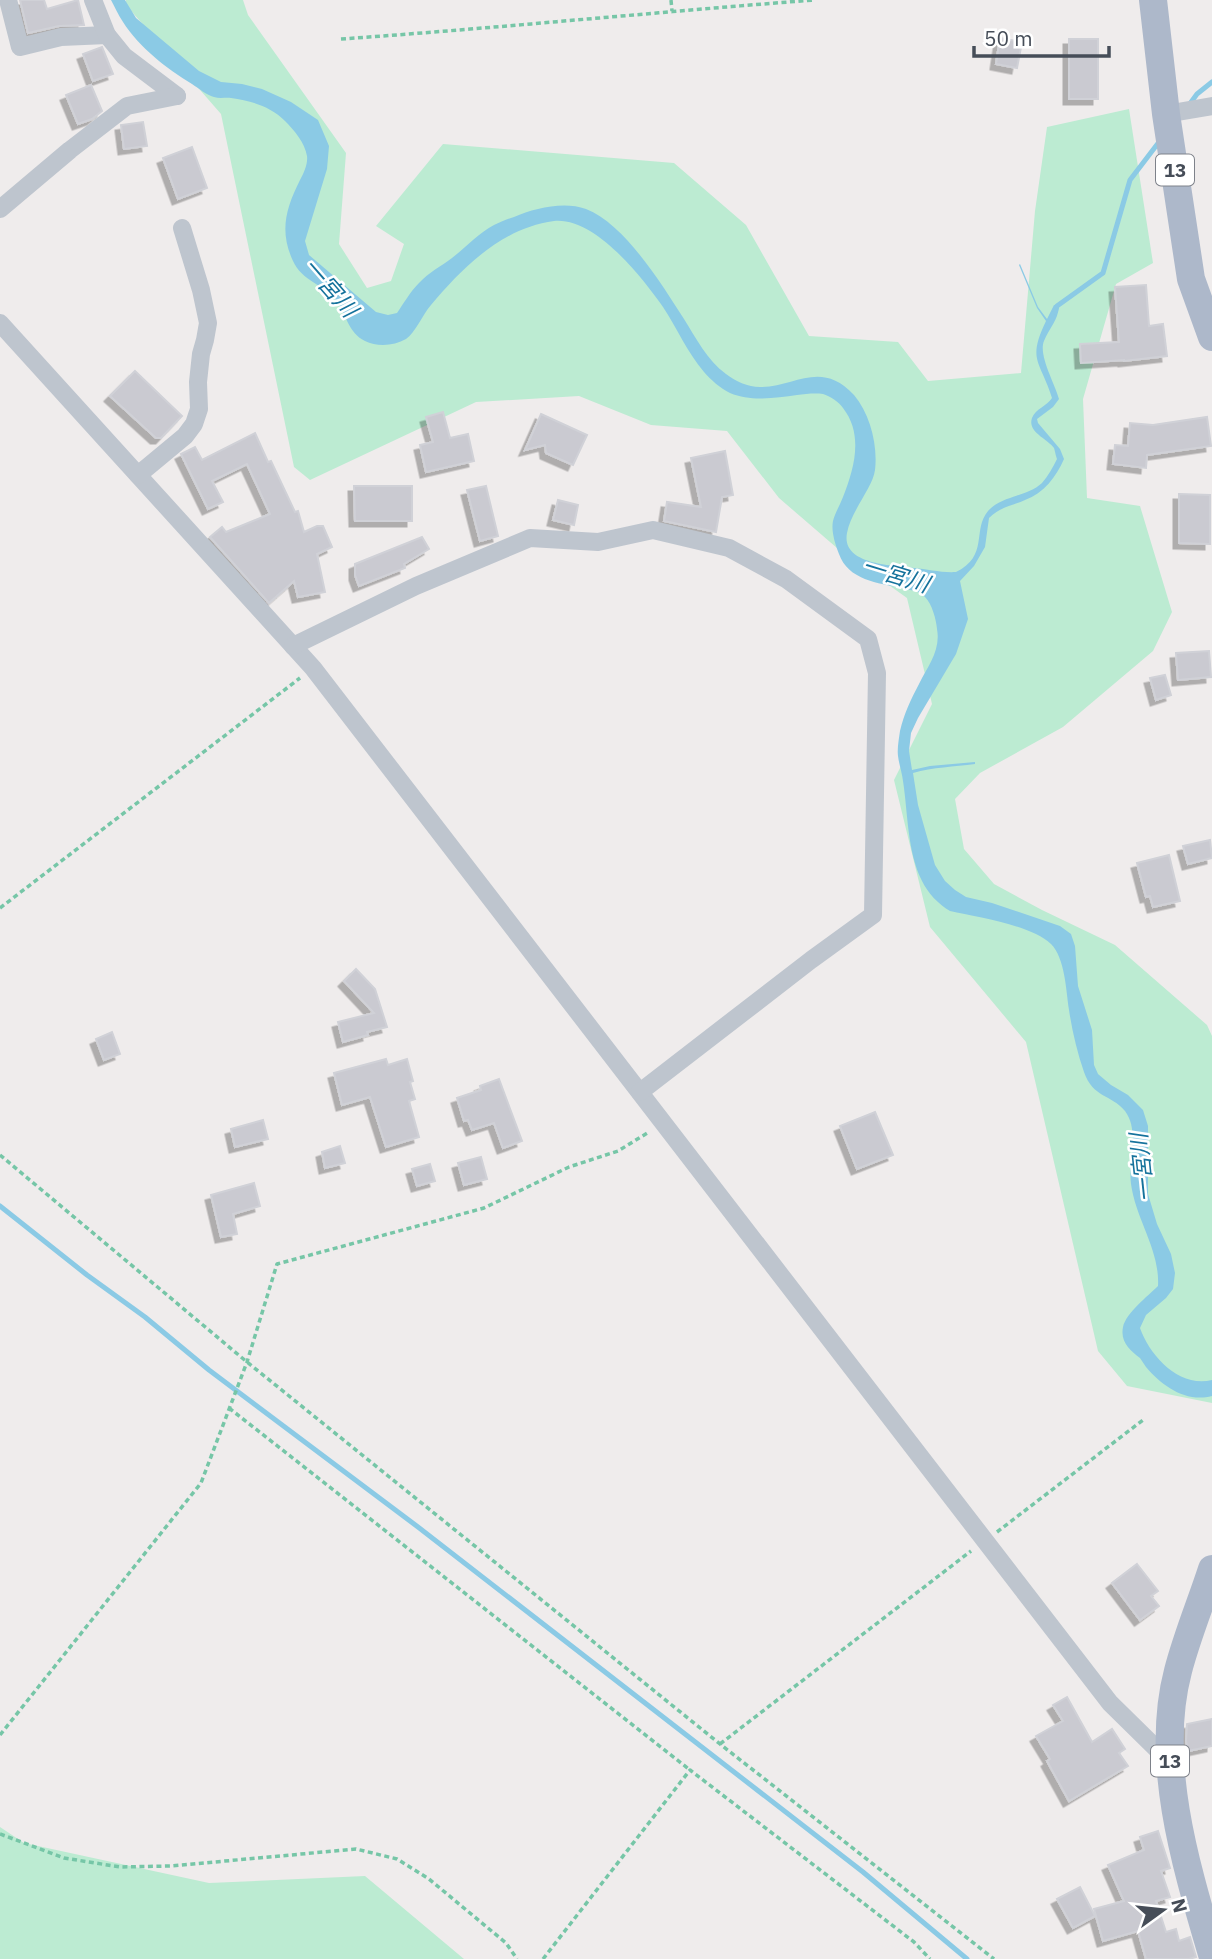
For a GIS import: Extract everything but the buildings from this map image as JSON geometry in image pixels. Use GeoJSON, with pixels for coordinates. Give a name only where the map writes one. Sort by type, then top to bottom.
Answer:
{"type":"FeatureCollection","features":[{"type":"Feature","properties":{"kind":"main road","name":"13"},"geometry":{"type":"LineString","coordinates":[[1153,0],[1166,114],[1191,279],[1212,337]]}},
{"type":"Feature","properties":{"kind":"main road","name":"13"},"geometry":{"type":"LineString","coordinates":[[1212,1569],[1178,1672],[1171,1721],[1170,1762],[1177,1819],[1189,1880],[1212,1954]]}},
{"type":"Feature","properties":{"kind":"street"},"geometry":{"type":"LineString","coordinates":[[8,0],[20,47],[61,37],[107,35]]}},
{"type":"Feature","properties":{"kind":"street"},"geometry":{"type":"LineString","coordinates":[[0,209],[127,106],[177,96],[124,56],[107,35],[93,0]]}},
{"type":"Feature","properties":{"kind":"street"},"geometry":{"type":"LineString","coordinates":[[1166,114],[1212,106]]}},
{"type":"Feature","properties":{"kind":"street"},"geometry":{"type":"LineString","coordinates":[[138,475],[185,436],[194,424],[199,409],[201,354],[208,323],[182,228]]}},
{"type":"Feature","properties":{"kind":"street"},"geometry":{"type":"LineString","coordinates":[[0,323],[313,668],[1110,1703],[1170,1762]]}},
{"type":"Feature","properties":{"kind":"street"},"geometry":{"type":"LineString","coordinates":[[293,646],[416,586],[530,538],[598,542],[653,530],[729,548],[786,579],[868,639],[877,673],[873,915],[639,1092]]}},
{"type":"Feature","properties":{"kind":"path"},"geometry":{"type":"LineString","coordinates":[[671,0],[672,11]]}},
{"type":"Feature","properties":{"kind":"path"},"geometry":{"type":"LineString","coordinates":[[341,39],[488,29],[814,0]]}},
{"type":"Feature","properties":{"kind":"path"},"geometry":{"type":"LineString","coordinates":[[0,908],[313,668]]}},
{"type":"Feature","properties":{"kind":"path"},"geometry":{"type":"LineString","coordinates":[[0,1735],[201,1483],[247,1362],[277,1264],[484,1208],[569,1167],[618,1151],[663,1124]]}},
{"type":"Feature","properties":{"kind":"path"},"geometry":{"type":"LineString","coordinates":[[0,1155],[247,1362],[720,1744],[994,1959]]}},
{"type":"Feature","properties":{"kind":"path"},"geometry":{"type":"LineString","coordinates":[[229,1408],[914,1942],[930,1959]]}},
{"type":"Feature","properties":{"kind":"path"},"geometry":{"type":"LineString","coordinates":[[720,1744],[1143,1420]]}},
{"type":"Feature","properties":{"kind":"path"},"geometry":{"type":"LineString","coordinates":[[543,1959],[690,1770]]}},
{"type":"Feature","properties":{"kind":"path"},"geometry":{"type":"LineString","coordinates":[[0,1834],[64,1858],[120,1867],[171,1866],[356,1849],[397,1859],[429,1879],[506,1943],[517,1959]]}},
{"type":"Feature","properties":{"kind":"green space"},"geometry":{"type":"Polygon","coordinates":[[[126,0],[243,0],[248,15],[346,153],[339,244],[367,288],[391,281],[404,244],[376,226],[443,144],[674,163],[746,225],[809,336],[898,342],[928,381],[1021,373],[1035,211],[1047,127],[1129,109],[1153,263],[1116,284],[1083,399],[1087,498],[1140,506],[1172,612],[1153,651],[1063,727],[980,773],[955,799],[964,849],[994,884],[1115,945],[1207,1025],[1212,1036],[1212,1403],[1127,1386],[1098,1351],[1026,1042],[930,927],[894,780],[932,704],[907,598],[837,548],[779,498],[727,431],[651,425],[579,396],[476,402],[310,480],[294,467],[221,114],[126,5],[126,0]]]}},
{"type":"Feature","properties":{"kind":"green space"},"geometry":{"type":"Polygon","coordinates":[[[0,1827],[24,1843],[209,1883],[365,1876],[464,1959],[0,1959],[0,1827]]]}},
{"type":"Feature","properties":{"kind":"water","name":"一宮川"},"geometry":{"type":"Polygon","coordinates":[[[111,0],[125,0],[136,18],[199,71],[221,82],[262,89],[291,102],[318,120],[329,146],[327,169],[305,241],[309,255],[376,312],[388,315],[397,313],[423,279],[494,225],[540,208],[577,207],[601,217],[628,241],[654,273],[708,355],[730,377],[755,387],[819,377],[842,384],[860,403],[874,440],[876,460],[873,477],[847,533],[847,544],[852,552],[870,561],[956,572],[973,558],[983,518],[988,511],[1000,502],[1042,483],[1057,459],[1054,448],[1035,431],[1031,423],[1036,412],[1052,398],[1036,353],[1046,321],[1037,308],[1020,264],[1038,307],[1047,319],[1054,305],[1059,306],[1057,316],[1044,341],[1043,354],[1059,399],[1037,419],[1060,449],[1064,459],[1044,489],[989,518],[985,547],[974,566],[960,581],[968,619],[956,654],[918,718],[911,733],[909,751],[912,770],[975,762],[913,773],[918,805],[935,865],[945,881],[966,897],[1060,926],[1071,934],[1075,946],[1078,986],[1092,1030],[1094,1065],[1098,1074],[1128,1095],[1143,1110],[1148,1126],[1148,1194],[1157,1224],[1171,1254],[1175,1273],[1173,1289],[1146,1315],[1140,1328],[1151,1349],[1167,1368],[1188,1379],[1212,1380],[1212,1396],[1202,1398],[1184,1395],[1167,1386],[1152,1374],[1124,1341],[1122,1332],[1125,1322],[1158,1286],[1158,1273],[1131,1184],[1132,1128],[1125,1111],[1092,1087],[1084,1072],[1073,1033],[1062,966],[1056,950],[1042,937],[1031,932],[950,911],[930,894],[917,869],[911,845],[898,747],[906,713],[937,644],[935,616],[927,600],[918,592],[865,579],[849,570],[843,563],[835,542],[833,521],[851,475],[855,441],[849,418],[841,406],[823,394],[755,398],[738,396],[723,389],[698,364],[643,280],[601,239],[570,222],[554,221],[535,225],[485,251],[443,291],[406,339],[386,345],[365,341],[351,328],[336,300],[297,268],[289,250],[286,220],[307,159],[304,146],[295,133],[267,108],[246,101],[212,96],[173,72],[137,40],[111,0]]]}},
{"type":"Feature","properties":{"kind":"waterway"},"geometry":{"type":"LineString","coordinates":[[1189,105],[1197,94],[1212,82]]}},
{"type":"Feature","properties":{"kind":"waterway"},"geometry":{"type":"LineString","coordinates":[[1055,312],[1057,306],[1103,273],[1130,180],[1159,142]]}},
{"type":"Feature","properties":{"kind":"waterway"},"geometry":{"type":"LineString","coordinates":[[0,1206],[145,1317],[209,1370],[418,1527],[863,1872],[967,1959]]}}]}
